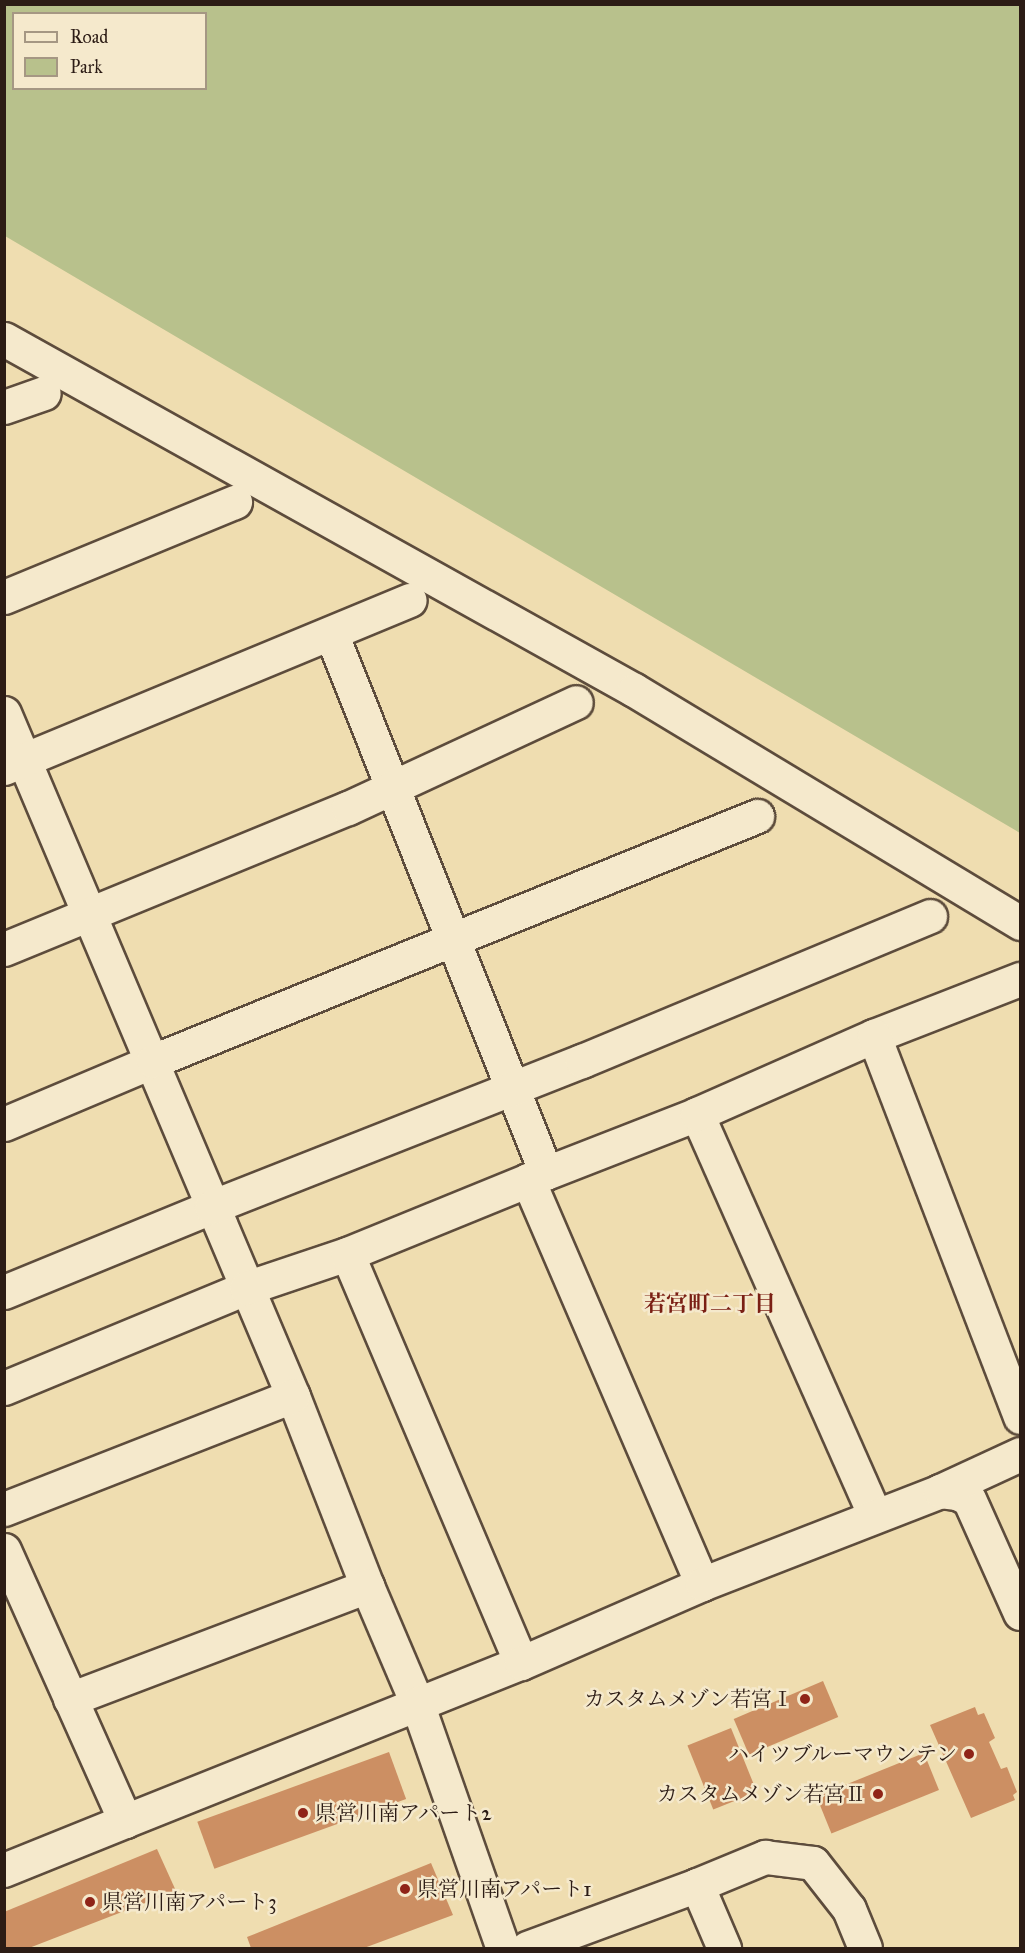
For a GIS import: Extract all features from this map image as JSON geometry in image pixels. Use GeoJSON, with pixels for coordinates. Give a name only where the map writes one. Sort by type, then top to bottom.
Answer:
{"type":"FeatureCollection","features":[{"type":"Feature","properties":{"kind":"street"},"geometry":{"type":"LineString","coordinates":[[4,339],[634,690],[1020,923]]}},
{"type":"Feature","properties":{"kind":"street"},"geometry":{"type":"LineString","coordinates":[[4,407],[45,393]]}},
{"type":"Feature","properties":{"kind":"street"},"geometry":{"type":"LineString","coordinates":[[4,597],[235,502]]}},
{"type":"Feature","properties":{"kind":"street"},"geometry":{"type":"LineString","coordinates":[[14,764],[410,600]]}},
{"type":"Feature","properties":{"kind":"street"},"geometry":{"type":"LineString","coordinates":[[331,633],[511,1089],[537,1177],[702,1584]]}},
{"type":"Feature","properties":{"kind":"street"},"geometry":{"type":"LineString","coordinates":[[4,949],[90,916],[392,788],[576,702]]}},
{"type":"Feature","properties":{"kind":"street"},"geometry":{"type":"LineString","coordinates":[[4,713],[14,764],[90,916],[153,1061],[211,1207],[293,1396],[367,1586],[417,1703],[503,1948]]}},
{"type":"Feature","properties":{"kind":"street"},"geometry":{"type":"LineString","coordinates":[[4,1124],[153,1061],[757,816]]}},
{"type":"Feature","properties":{"kind":"street"},"geometry":{"type":"LineString","coordinates":[[4,1292],[211,1207],[511,1089],[930,916]]}},
{"type":"Feature","properties":{"kind":"street"},"geometry":{"type":"LineString","coordinates":[[4,1388],[246,1288],[347,1254],[697,1114],[874,1036],[1020,979]]}},
{"type":"Feature","properties":{"kind":"street"},"geometry":{"type":"LineString","coordinates":[[874,1036],[1020,1417]]}},
{"type":"Feature","properties":{"kind":"street"},"geometry":{"type":"LineString","coordinates":[[697,1114],[875,1515]]}},
{"type":"Feature","properties":{"kind":"street"},"geometry":{"type":"LineString","coordinates":[[347,1254],[520,1663]]}},
{"type":"Feature","properties":{"kind":"street"},"geometry":{"type":"LineString","coordinates":[[4,1509],[293,1396]]}},
{"type":"Feature","properties":{"kind":"street"},"geometry":{"type":"LineString","coordinates":[[7,1863],[125,1821],[520,1663],[702,1584],[940,1491],[1020,1454]]}},
{"type":"Feature","properties":{"kind":"street"},"geometry":{"type":"LineString","coordinates":[[940,1491],[957,1493],[969,1499],[1020,1613]]}},
{"type":"Feature","properties":{"kind":"street"},"geometry":{"type":"LineString","coordinates":[[4,1550],[125,1821]]}},
{"type":"Feature","properties":{"kind":"street"},"geometry":{"type":"LineString","coordinates":[[70,1699],[367,1586]]}},
{"type":"Feature","properties":{"kind":"street"},"geometry":{"type":"LineString","coordinates":[[526,1948],[698,1886],[765,1857],[813,1863],[849,1909],[866,1948]]}},
{"type":"Feature","properties":{"kind":"street"},"geometry":{"type":"LineString","coordinates":[[698,1886],[724,1948]]}},
{"type":"Feature","properties":{"kind":"green space"},"geometry":{"type":"Polygon","coordinates":[[[5,4],[1020,5],[1020,833],[5,236],[5,4]]]}},
{"type":"Feature","properties":{"kind":"building","name":"カスタムメゾン若宮Ⅰ"},"geometry":{"type":"Polygon","coordinates":[[[823,1681],[838,1717],[749,1755],[734,1719],[823,1681]]]}},
{"type":"Feature","properties":{"kind":"building","name":"ハイツブルーマウンテン"},"geometry":{"type":"Polygon","coordinates":[[[975,1707],[978,1715],[984,1713],[995,1738],[989,1742],[1001,1769],[1007,1767],[1017,1792],[1013,1795],[1015,1800],[971,1818],[930,1725],[975,1707]]]}},
{"type":"Feature","properties":{"kind":"building"},"geometry":{"type":"Polygon","coordinates":[[[731,1728],[757,1792],[713,1810],[687,1746],[731,1728]]]}},
{"type":"Feature","properties":{"kind":"building","name":"県営川南アパート2"},"geometry":{"type":"Polygon","coordinates":[[[389,1752],[406,1799],[214,1869],[197,1822],[389,1752]]]}},
{"type":"Feature","properties":{"kind":"building","name":"カスタムメゾン若宮Ⅱ"},"geometry":{"type":"Polygon","coordinates":[[[924,1753],[939,1790],[831,1834],[816,1796],[924,1753]]]}},
{"type":"Feature","properties":{"kind":"building","name":"県営川南アパート3"},"geometry":{"type":"Polygon","coordinates":[[[157,1849],[176,1891],[29,1948],[4,1948],[4,1912],[157,1849]]]}},
{"type":"Feature","properties":{"kind":"building","name":"県営川南アパート1"},"geometry":{"type":"Polygon","coordinates":[[[431,1863],[453,1915],[364,1948],[251,1948],[247,1937],[431,1863]]]}},
{"type":"Feature","properties":{"kind":"place","name":"カスタムメゾン若宮Ⅰ"},"geometry":{"type":"Point","coordinates":[805,1699]}},
{"type":"Feature","properties":{"kind":"place","name":"ハイツブルーマウンテン"},"geometry":{"type":"Point","coordinates":[969,1754]}},
{"type":"Feature","properties":{"kind":"place","name":"カスタムメゾン若宮Ⅱ"},"geometry":{"type":"Point","coordinates":[878,1794]}},
{"type":"Feature","properties":{"kind":"place","name":"県営川南アパート2"},"geometry":{"type":"Point","coordinates":[303,1813]}},
{"type":"Feature","properties":{"kind":"place","name":"県営川南アパート1"},"geometry":{"type":"Point","coordinates":[405,1889]}},
{"type":"Feature","properties":{"kind":"place","name":"県営川南アパート3"},"geometry":{"type":"Point","coordinates":[90,1902]}},
{"type":"Feature","properties":{"kind":"district","name":"若宮町二丁目"},"geometry":{"type":"Point","coordinates":[710,1304]}}]}
